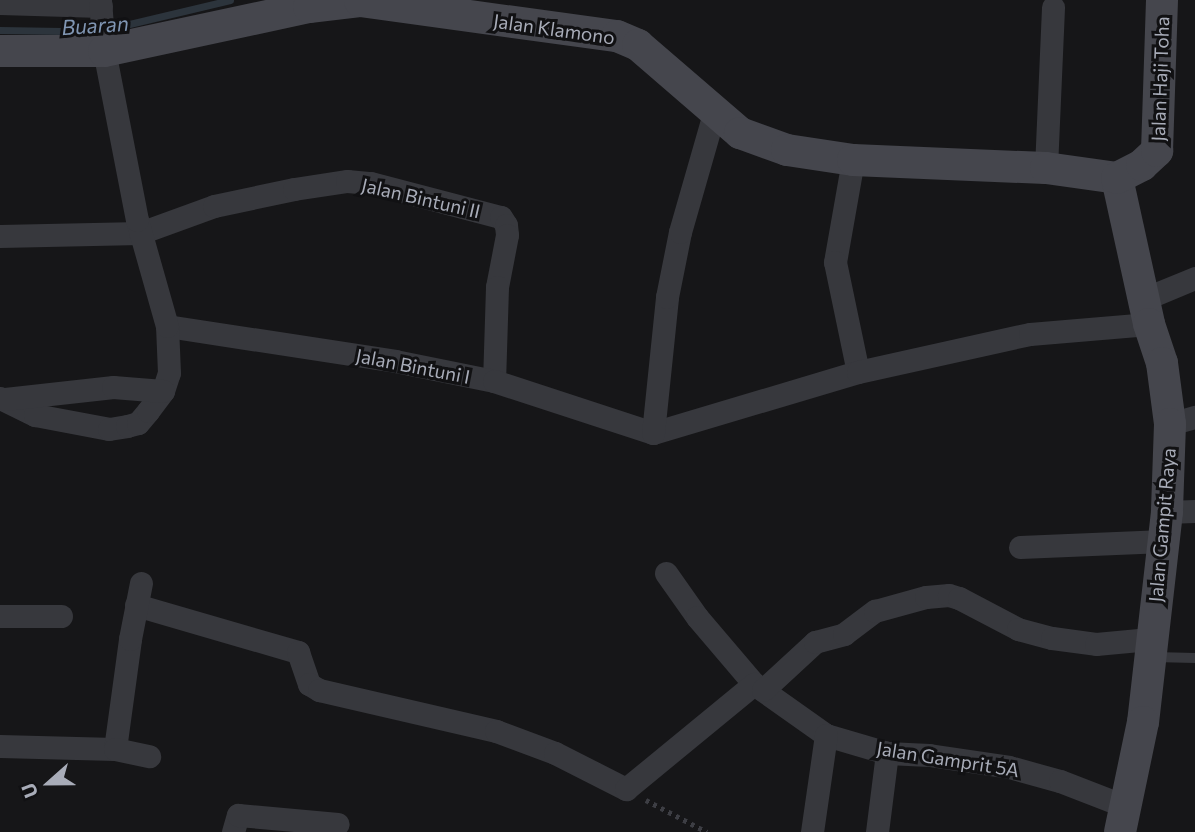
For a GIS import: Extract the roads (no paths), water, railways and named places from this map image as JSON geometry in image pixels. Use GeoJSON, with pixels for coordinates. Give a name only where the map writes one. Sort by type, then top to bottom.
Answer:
{"type":"FeatureCollection","features":[{"type":"Feature","properties":{"kind":"street","name":"Jalan Haji Toha"},"geometry":{"type":"LineString","coordinates":[[1117,178],[1142,165],[1157,151],[1162,0]]}},
{"type":"Feature","properties":{"kind":"street","name":"Jalan Klamono"},"geometry":{"type":"LineString","coordinates":[[0,51],[102,21],[360,1],[617,36],[638,45],[740,133],[758,142],[853,160],[1046,168],[1117,178]]}},
{"type":"Feature","properties":{"kind":"street"},"geometry":{"type":"LineString","coordinates":[[0,3],[102,21],[140,233],[167,326],[169,373],[163,391],[138,423],[109,429],[35,415],[2,398]]}},
{"type":"Feature","properties":{"kind":"street"},"geometry":{"type":"LineString","coordinates":[[1046,168],[1053,6]]}},
{"type":"Feature","properties":{"kind":"street"},"geometry":{"type":"LineString","coordinates":[[715,110],[680,232],[667,298],[653,433],[858,372],[1147,311],[1195,278]]}},
{"type":"Feature","properties":{"kind":"street"},"geometry":{"type":"LineString","coordinates":[[853,160],[835,262],[858,372]]}},
{"type":"Feature","properties":{"kind":"street","name":"Jalan Gampit Raya"},"geometry":{"type":"LineString","coordinates":[[1117,178],[1147,311],[1182,421],[1175,521],[1149,648],[1140,734],[1124,819]]}},
{"type":"Feature","properties":{"kind":"street","name":"Jalan Bintuni II"},"geometry":{"type":"LineString","coordinates":[[140,233],[214,206],[294,188],[347,181],[371,183],[500,217],[506,225],[507,235],[497,287],[494,382]]}},
{"type":"Feature","properties":{"kind":"street"},"geometry":{"type":"LineString","coordinates":[[0,236],[140,233]]}},
{"type":"Feature","properties":{"kind":"street","name":"Jalan Bintuni I"},"geometry":{"type":"LineString","coordinates":[[167,326],[396,361],[494,382],[653,433]]}},
{"type":"Feature","properties":{"kind":"street"},"geometry":{"type":"LineString","coordinates":[[2,398],[113,387],[163,391]]}},
{"type":"Feature","properties":{"kind":"street"},"geometry":{"type":"LineString","coordinates":[[1020,547],[1175,521]]}},
{"type":"Feature","properties":{"kind":"street","name":"Jalan Gamprit 5A"},"geometry":{"type":"LineString","coordinates":[[666,573],[697,617],[758,687],[826,735],[887,753],[929,755],[1009,767],[1060,781],[1124,819]]}},
{"type":"Feature","properties":{"kind":"street"},"geometry":{"type":"LineString","coordinates":[[115,749],[139,594],[298,652],[309,684],[319,690],[496,732],[555,753],[625,789],[815,642],[844,634],[875,611],[926,597],[948,595],[959,598],[1018,629],[1052,638],[1149,648]]}},
{"type":"Feature","properties":{"kind":"street"},"geometry":{"type":"LineString","coordinates":[[0,616],[61,615]]}},
{"type":"Feature","properties":{"kind":"street"},"geometry":{"type":"LineString","coordinates":[[812,832],[826,735]]}},
{"type":"Feature","properties":{"kind":"street"},"geometry":{"type":"LineString","coordinates":[[0,746],[115,749],[149,756]]}},
{"type":"Feature","properties":{"kind":"street"},"geometry":{"type":"LineString","coordinates":[[877,832],[887,753]]}},
{"type":"Feature","properties":{"kind":"street"},"geometry":{"type":"LineString","coordinates":[[233,832],[238,815],[338,824]]}},
{"type":"Feature","properties":{"kind":"lane"},"geometry":{"type":"LineString","coordinates":[[1149,648],[1195,658]]}},
{"type":"Feature","properties":{"kind":"waterway","name":"Buaran"},"geometry":{"type":"LineString","coordinates":[[0,30],[62,31],[121,26],[230,0]]}}]}
